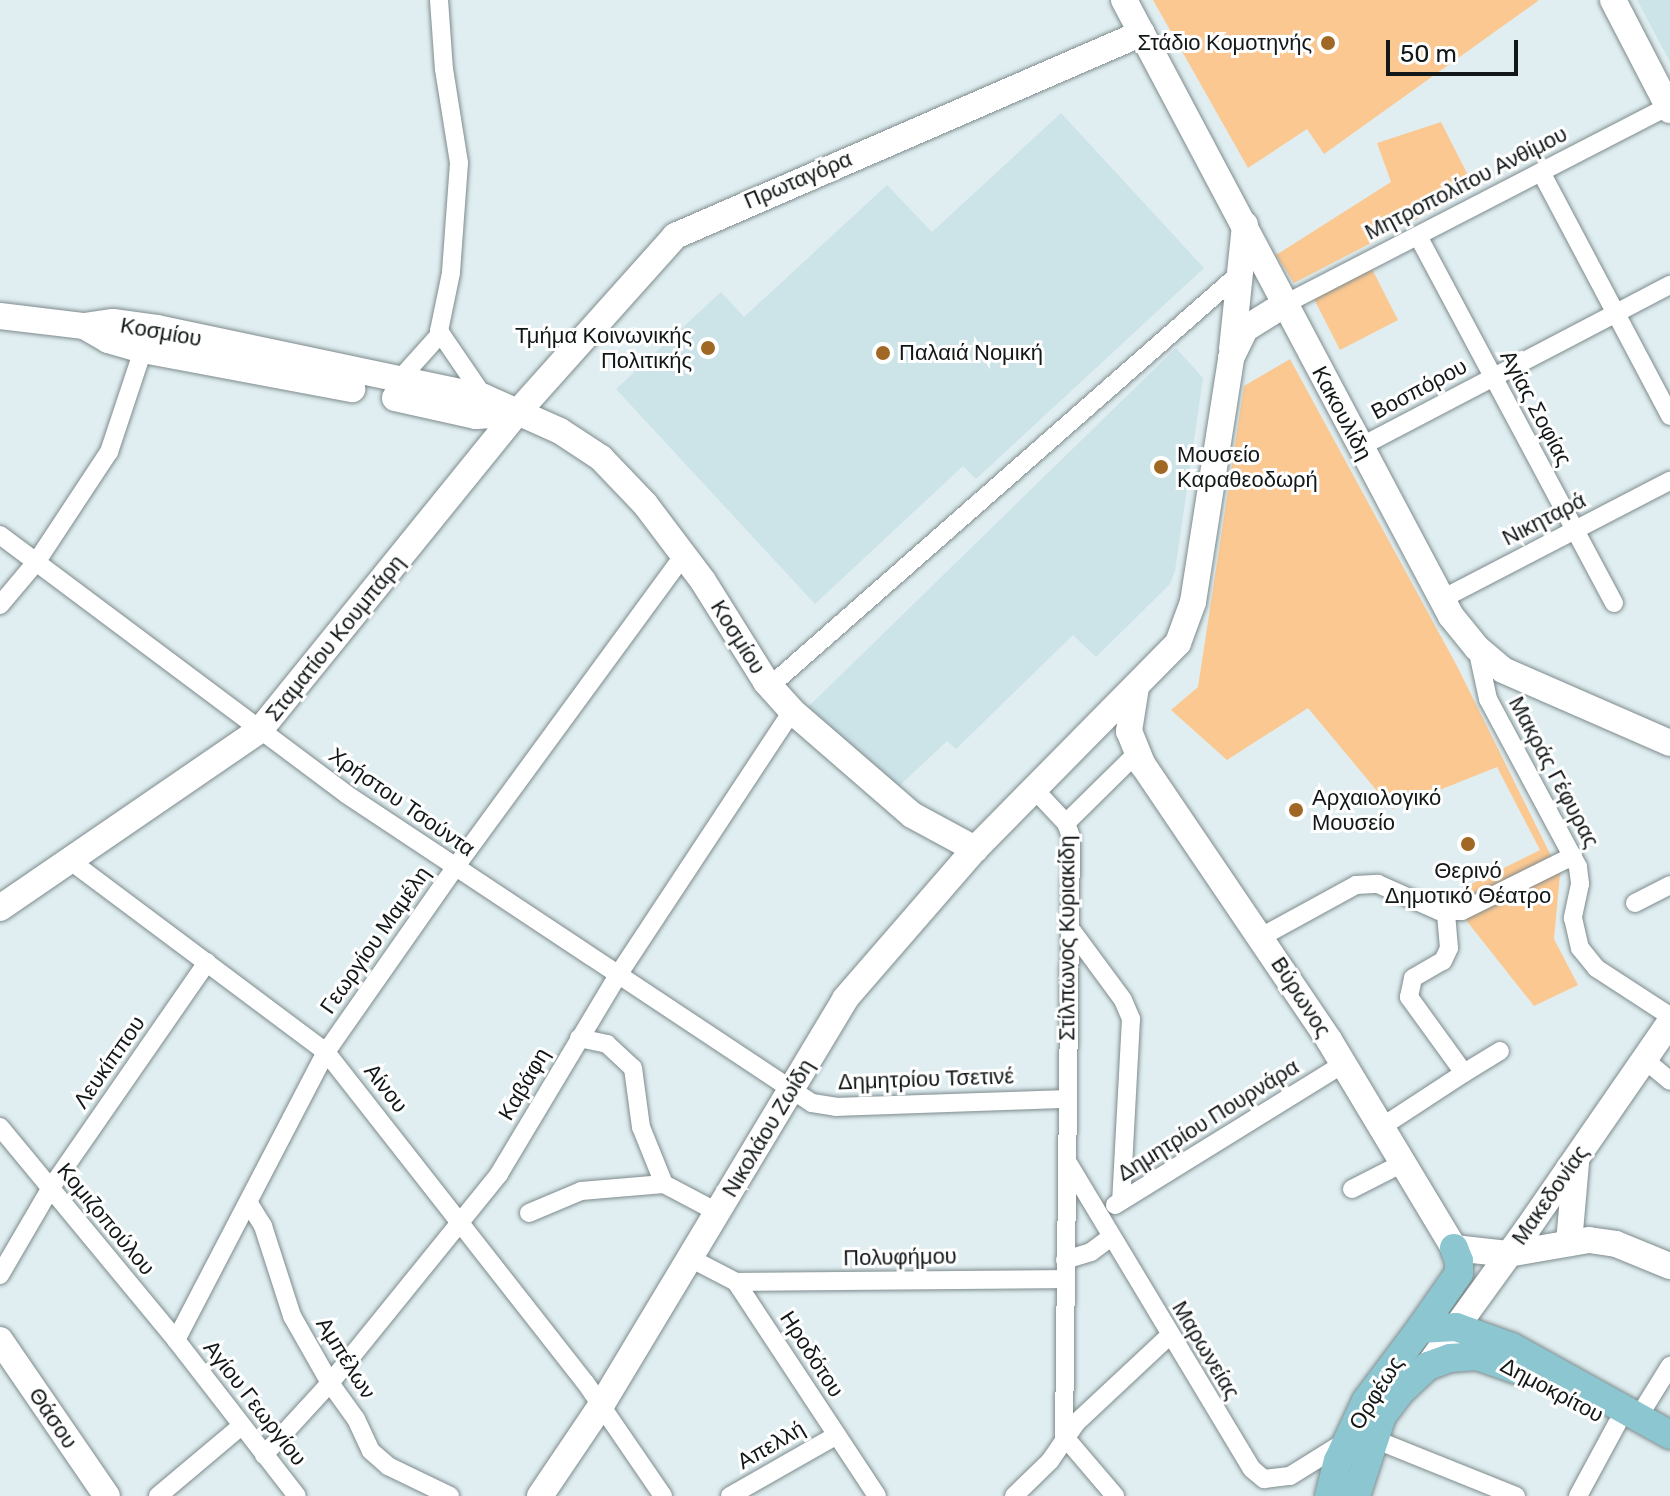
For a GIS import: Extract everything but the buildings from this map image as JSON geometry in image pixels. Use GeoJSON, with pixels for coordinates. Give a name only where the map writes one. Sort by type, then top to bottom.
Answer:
{"type":"FeatureCollection","features":[{"type":"Feature","properties":{"kind":"main road","name":"Κακουλίδη"},"geometry":{"type":"LineString","coordinates":[[1124,0],[1440,600],[1477,648],[1498,666],[1670,743]]}},
{"type":"Feature","properties":{"kind":"main road"},"geometry":{"type":"LineString","coordinates":[[1613,0],[1669,107]]}},
{"type":"Feature","properties":{"kind":"main road","name":"Πρωταγόρα"},"geometry":{"type":"LineString","coordinates":[[517,413],[666,244],[685,229],[1142,33]]}},
{"type":"Feature","properties":{"kind":"main road"},"geometry":{"type":"LineString","coordinates":[[1034,789],[1178,643],[1189,619],[1231,358],[1245,225]]}},
{"type":"Feature","properties":{"kind":"main road"},"geometry":{"type":"LineString","coordinates":[[1231,358],[1245,329],[1285,304]]}},
{"type":"Feature","properties":{"kind":"main road","name":"Κοσμίου"},"geometry":{"type":"LineString","coordinates":[[0,316],[84,326],[113,322],[157,328],[484,397],[560,431],[601,458],[645,504],[684,555],[770,686],[792,711],[912,815],[975,849]]}},
{"type":"Feature","properties":{"kind":"main road","name":"Κοσμίου"},"geometry":{"type":"LineString","coordinates":[[84,326],[108,340],[143,350],[476,416],[517,413]]}},
{"type":"Feature","properties":{"kind":"main road","name":"Σταματίου Κουμπάρη"},"geometry":{"type":"LineString","coordinates":[[0,908],[72,862],[260,730],[517,413]]}},
{"type":"Feature","properties":{"kind":"main road","name":"Βύρωνος"},"geometry":{"type":"LineString","coordinates":[[1136,687],[1128,723],[1137,753],[1261,937],[1454,1248]]}},
{"type":"Feature","properties":{"kind":"main road","name":"Νικολάου Ζωίδη"},"geometry":{"type":"LineString","coordinates":[[540,1496],[602,1404],[845,999],[975,849],[1034,789]]}},
{"type":"Feature","properties":{"kind":"main road","name":"Μακεδονίας"},"geometry":{"type":"LineString","coordinates":[[1428,1366],[1576,1159],[1670,1019]]}},
{"type":"Feature","properties":{"kind":"main road"},"geometry":{"type":"LineString","coordinates":[[1569,1243],[1576,1159]]}},
{"type":"Feature","properties":{"kind":"main road"},"geometry":{"type":"LineString","coordinates":[[1454,1248],[1508,1254],[1589,1240],[1616,1244],[1670,1266]]}},
{"type":"Feature","properties":{"kind":"main road","name":"Ορφέως"},"geometry":{"type":"LineString","coordinates":[[1356,1496],[1360,1440],[1376,1383],[1420,1329],[1459,1273],[1454,1248]]}},
{"type":"Feature","properties":{"kind":"main road"},"geometry":{"type":"LineString","coordinates":[[1420,1329],[1456,1327]]}},
{"type":"Feature","properties":{"kind":"main road","name":"Δημοκρίτου"},"geometry":{"type":"LineString","coordinates":[[1456,1327],[1535,1358],[1628,1420],[1670,1455]]}},
{"type":"Feature","properties":{"kind":"main road","name":"Θάσου"},"geometry":{"type":"LineString","coordinates":[[0,1340],[107,1496]]}},
{"type":"Feature","properties":{"kind":"main road","name":"Δημοκρίτου"},"geometry":{"type":"LineString","coordinates":[[1428,1366],[1459,1356],[1499,1361],[1628,1420],[1670,1435]]}},
{"type":"Feature","properties":{"kind":"main road","name":"Ορφέως"},"geometry":{"type":"LineString","coordinates":[[1329,1496],[1360,1440],[1393,1400],[1428,1366]]}},
{"type":"Feature","properties":{"kind":"street"},"geometry":{"type":"LineString","coordinates":[[398,381],[441,333],[451,273],[459,163],[444,69],[439,0]]}},
{"type":"Feature","properties":{"kind":"street","name":"Μητροπολίτου Ανθίμου"},"geometry":{"type":"LineString","coordinates":[[1285,304],[1669,107]]}},
{"type":"Feature","properties":{"kind":"street"},"geometry":{"type":"LineString","coordinates":[[1541,172],[1670,416]]}},
{"type":"Feature","properties":{"kind":"street","name":"Αγίας Σοφίας"},"geometry":{"type":"LineString","coordinates":[[1418,236],[1614,603]]}},
{"type":"Feature","properties":{"kind":"street"},"geometry":{"type":"LineString","coordinates":[[770,686],[1239,274]]}},
{"type":"Feature","properties":{"kind":"street","name":"Βοσπόρου"},"geometry":{"type":"LineString","coordinates":[[1360,447],[1670,285]]}},
{"type":"Feature","properties":{"kind":"street"},"geometry":{"type":"LineString","coordinates":[[441,333],[484,397]]}},
{"type":"Feature","properties":{"kind":"street"},"geometry":{"type":"LineString","coordinates":[[0,605],[37,561],[109,452],[143,350]]}},
{"type":"Feature","properties":{"kind":"street","name":"Νικηταρά"},"geometry":{"type":"LineString","coordinates":[[1440,600],[1670,481]]}},
{"type":"Feature","properties":{"kind":"street","name":"Χρήστου Τσούντα"},"geometry":{"type":"LineString","coordinates":[[0,535],[260,730],[454,869],[791,1089]]}},
{"type":"Feature","properties":{"kind":"street","name":"Γεωργίου Μαμέλη"},"geometry":{"type":"LineString","coordinates":[[176,1340],[250,1205],[326,1052],[454,869],[684,555]]}},
{"type":"Feature","properties":{"kind":"street","name":"Μακράς Γέφυρας"},"geometry":{"type":"LineString","coordinates":[[1477,648],[1482,679],[1491,705],[1573,856],[1580,878],[1573,918],[1580,948],[1596,968],[1670,1019]]}},
{"type":"Feature","properties":{"kind":"street","name":"Καβάφη"},"geometry":{"type":"LineString","coordinates":[[264,1455],[330,1383],[499,1174],[618,975],[792,711]]}},
{"type":"Feature","properties":{"kind":"street"},"geometry":{"type":"LineString","coordinates":[[1066,823],[1137,753]]}},
{"type":"Feature","properties":{"kind":"street","name":"Στίλπωνος Κυριακίδη"},"geometry":{"type":"LineString","coordinates":[[1034,789],[1066,823],[1071,837],[1064,1436]]}},
{"type":"Feature","properties":{"kind":"street"},"geometry":{"type":"LineString","coordinates":[[1261,937],[1363,883],[1378,884],[1446,912],[1468,908],[1573,856]]}},
{"type":"Feature","properties":{"kind":"street","name":"Αίνου"},"geometry":{"type":"LineString","coordinates":[[72,862],[326,1052],[602,1404],[663,1496]]}},
{"type":"Feature","properties":{"kind":"street"},"geometry":{"type":"LineString","coordinates":[[1635,903],[1670,885]]}},
{"type":"Feature","properties":{"kind":"street"},"geometry":{"type":"LineString","coordinates":[[1446,912],[1449,948],[1443,961],[1413,978],[1409,997],[1464,1073]]}},
{"type":"Feature","properties":{"kind":"street"},"geometry":{"type":"LineString","coordinates":[[1070,928],[1123,1000],[1131,1019],[1121,1201]]}},
{"type":"Feature","properties":{"kind":"street","name":"Λευκίππου"},"geometry":{"type":"LineString","coordinates":[[0,1275],[50,1189],[207,962]]}},
{"type":"Feature","properties":{"kind":"street"},"geometry":{"type":"LineString","coordinates":[[579,1038],[607,1044],[633,1068],[641,1127],[664,1184]]}},
{"type":"Feature","properties":{"kind":"street"},"geometry":{"type":"LineString","coordinates":[[1380,1128],[1500,1051]]}},
{"type":"Feature","properties":{"kind":"street"},"geometry":{"type":"LineString","coordinates":[[1644,1059],[1669,1078]]}},
{"type":"Feature","properties":{"kind":"street","name":"Δημητρίου Πουρνάρα"},"geometry":{"type":"LineString","coordinates":[[1099,1215],[1342,1065]]}},
{"type":"Feature","properties":{"kind":"street","name":"Δημητρίου Τσετινέ"},"geometry":{"type":"LineString","coordinates":[[791,1089],[812,1103],[836,1107],[1067,1099]]}},
{"type":"Feature","properties":{"kind":"street","name":"Κομιζοπούλου"},"geometry":{"type":"LineString","coordinates":[[0,1127],[176,1340]]}},
{"type":"Feature","properties":{"kind":"street","name":"Μαρωνείας"},"geometry":{"type":"LineString","coordinates":[[1066,1160],[1241,1456],[1265,1488],[1360,1440]]}},
{"type":"Feature","properties":{"kind":"street"},"geometry":{"type":"LineString","coordinates":[[1352,1189],[1401,1164]]}},
{"type":"Feature","properties":{"kind":"street"},"geometry":{"type":"LineString","coordinates":[[529,1213],[581,1191],[664,1184],[717,1212]]}},
{"type":"Feature","properties":{"kind":"street","name":"Αμπέλων"},"geometry":{"type":"LineString","coordinates":[[250,1205],[263,1226],[290,1311],[378,1460],[450,1496]]}},
{"type":"Feature","properties":{"kind":"street","name":"Πολυφήμου"},"geometry":{"type":"LineString","coordinates":[[736,1282],[1065,1269],[1111,1237]]}},
{"type":"Feature","properties":{"kind":"street","name":"Ηροδότου"},"geometry":{"type":"LineString","coordinates":[[690,1258],[736,1282],[877,1496]]}},
{"type":"Feature","properties":{"kind":"street"},"geometry":{"type":"LineString","coordinates":[[1014,1496],[1050,1461],[1064,1436],[1170,1335]]}},
{"type":"Feature","properties":{"kind":"street","name":"Αγίου Γεωργίου"},"geometry":{"type":"LineString","coordinates":[[176,1340],[240,1427],[297,1496]]}},
{"type":"Feature","properties":{"kind":"street"},"geometry":{"type":"LineString","coordinates":[[1578,1496],[1628,1420],[1670,1366]]}},
{"type":"Feature","properties":{"kind":"street"},"geometry":{"type":"LineString","coordinates":[[158,1496],[178,1489],[240,1427]]}},
{"type":"Feature","properties":{"kind":"street","name":"Απελλή"},"geometry":{"type":"LineString","coordinates":[[730,1496],[837,1435]]}},
{"type":"Feature","properties":{"kind":"street"},"geometry":{"type":"LineString","coordinates":[[1064,1436],[1115,1496]]}},
{"type":"Feature","properties":{"kind":"street"},"geometry":{"type":"LineString","coordinates":[[1360,1440],[1516,1496]]}},
{"type":"Feature","properties":{"kind":"shaded area","name":"Στάδιο Κομοτηνής"},"geometry":{"type":"Polygon","coordinates":[[[1153,0],[1538,1],[1324,154],[1307,129],[1248,168],[1153,0]]]}},
{"type":"Feature","properties":{"kind":"shaded area"},"geometry":{"type":"Polygon","coordinates":[[[1637,0],[1670,0],[1670,62],[1637,0]]]}},
{"type":"Feature","properties":{"kind":"shaded area","name":"Παλαιά Νομική"},"geometry":{"type":"Polygon","coordinates":[[[1061,113],[1204,268],[976,479],[963,466],[815,604],[616,389],[721,292],[744,317],[887,185],[932,232],[1061,113]]]}},
{"type":"Feature","properties":{"kind":"shaded area"},"geometry":{"type":"Polygon","coordinates":[[[1441,122],[1475,189],[1294,283],[1276,255],[1391,182],[1377,143],[1441,122]]]}},
{"type":"Feature","properties":{"kind":"shaded area"},"geometry":{"type":"Polygon","coordinates":[[[1371,267],[1398,320],[1340,350],[1313,297],[1371,267]]]}},
{"type":"Feature","properties":{"kind":"shaded area"},"geometry":{"type":"Polygon","coordinates":[[[1176,348],[1203,378],[1175,571],[1170,584],[1096,657],[1073,635],[956,749],[947,741],[897,788],[805,710],[1176,348]]]}},
{"type":"Feature","properties":{"kind":"shaded area"},"geometry":{"type":"Polygon","coordinates":[[[1290,359],[1457,666],[1560,874],[1554,939],[1578,985],[1534,1006],[1447,896],[1540,850],[1497,767],[1392,809],[1308,708],[1227,760],[1171,710],[1198,687],[1244,386],[1290,359]]]}},
{"type":"Feature","properties":{"kind":"place","name":"Στάδιο Κομοτηνής"},"geometry":{"type":"Point","coordinates":[1328,43]}},
{"type":"Feature","properties":{"kind":"place","name":"Τμήμα Κοινωνικής Πολιτικής"},"geometry":{"type":"Point","coordinates":[708,348]}},
{"type":"Feature","properties":{"kind":"place","name":"Παλαιά Νομική"},"geometry":{"type":"Point","coordinates":[883,353]}},
{"type":"Feature","properties":{"kind":"place","name":"Μουσείο Καραθεοδωρή"},"geometry":{"type":"Point","coordinates":[1161,467]}},
{"type":"Feature","properties":{"kind":"place","name":"Αρχαιολογικό Μουσείο"},"geometry":{"type":"Point","coordinates":[1296,810]}},
{"type":"Feature","properties":{"kind":"place","name":"Θερινό Δημοτικό Θέατρο"},"geometry":{"type":"Point","coordinates":[1468,844]}}]}
